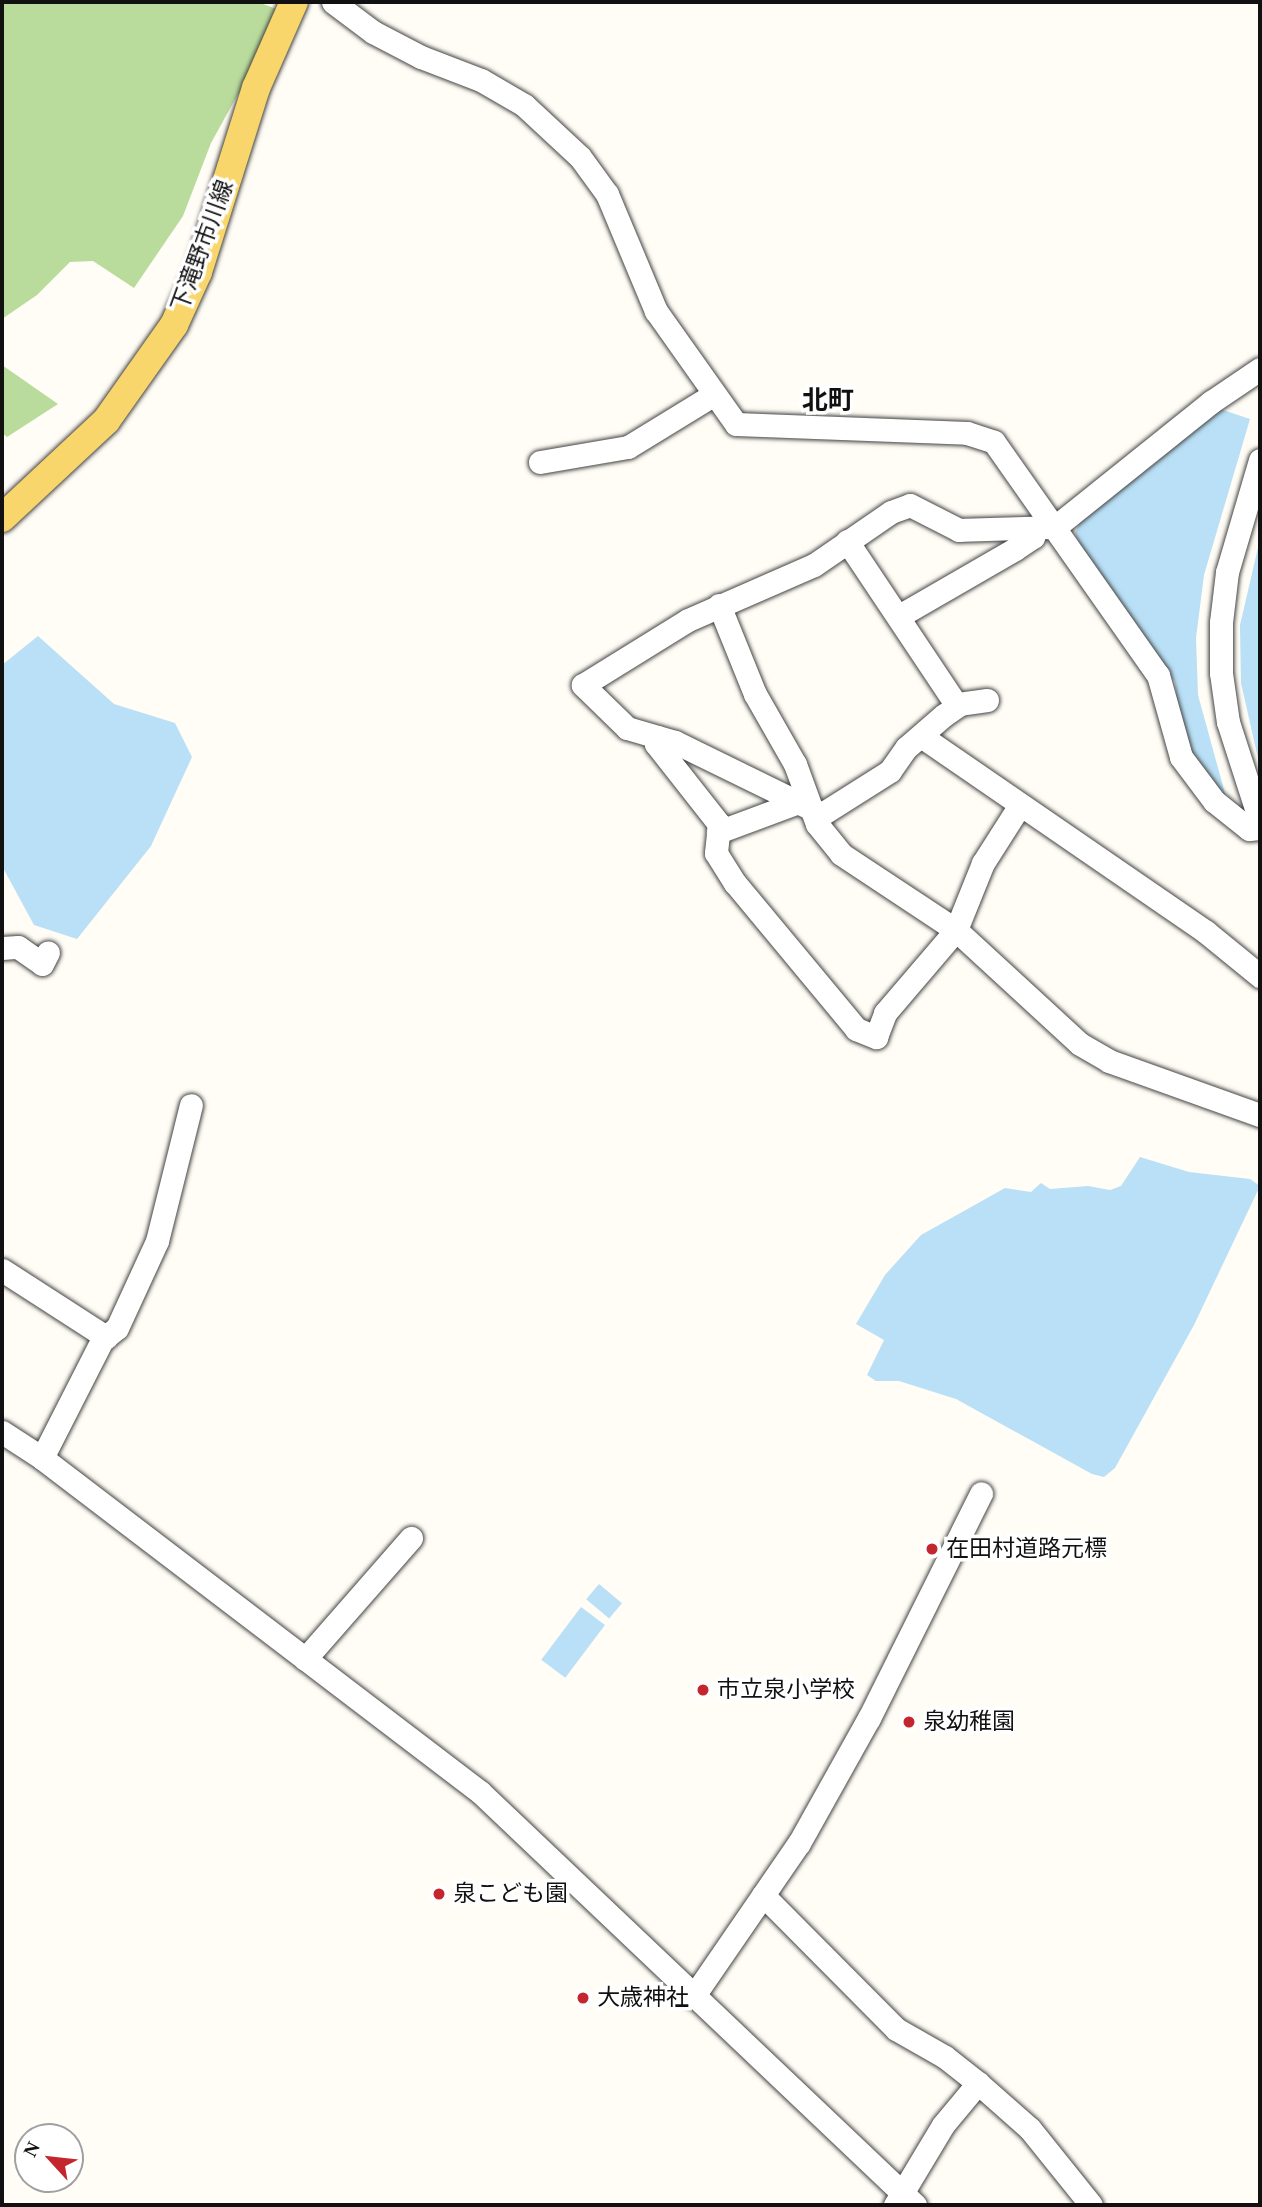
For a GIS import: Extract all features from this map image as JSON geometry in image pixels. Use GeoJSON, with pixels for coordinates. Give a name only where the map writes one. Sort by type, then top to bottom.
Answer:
{"type":"FeatureCollection","features":[{"type":"Feature","properties":{"kind":"main road","name":"下滝野市川線"},"geometry":{"type":"LineString","coordinates":[[2,518],[106,421],[174,325],[198,272],[256,88],[286,4]]}},
{"type":"Feature","properties":{"kind":"street"},"geometry":{"type":"LineString","coordinates":[[333,2],[373,32],[421,57],[481,80],[524,105],[580,157],[607,194],[656,312],[736,424],[967,433],[994,442],[1157,675],[1181,757],[1214,801],[1249,829],[1260,828]]}},
{"type":"Feature","properties":{"kind":"street"},"geometry":{"type":"LineString","coordinates":[[987,700],[957,706],[921,736],[876,782],[822,814],[804,808],[657,737],[627,728],[583,685],[719,605],[814,565],[848,541],[910,505],[959,530],[1055,527],[1211,402],[1260,369]]}},
{"type":"Feature","properties":{"kind":"street"},"geometry":{"type":"LineString","coordinates":[[540,462],[628,447],[713,395]]}},
{"type":"Feature","properties":{"kind":"street"},"geometry":{"type":"LineString","coordinates":[[1260,460],[1227,572],[1221,622],[1221,673],[1228,722],[1260,821]]}},
{"type":"Feature","properties":{"kind":"street"},"geometry":{"type":"LineString","coordinates":[[899,616],[1015,549],[1032,537],[1032,529]]}},
{"type":"Feature","properties":{"kind":"street"},"geometry":{"type":"LineString","coordinates":[[848,541],[957,706]]}},
{"type":"Feature","properties":{"kind":"street"},"geometry":{"type":"LineString","coordinates":[[719,605],[804,808],[841,854],[956,930],[1080,1044],[1109,1061],[1260,1115]]}},
{"type":"Feature","properties":{"kind":"street"},"geometry":{"type":"LineString","coordinates":[[921,736],[1206,932],[1260,976]]}},
{"type":"Feature","properties":{"kind":"street"},"geometry":{"type":"LineString","coordinates":[[657,737],[656,744],[719,824],[716,853],[735,883],[856,1028],[876,1037],[885,1013],[956,930],[983,863],[1020,804]]}},
{"type":"Feature","properties":{"kind":"street"},"geometry":{"type":"LineString","coordinates":[[718,832],[804,808]]}},
{"type":"Feature","properties":{"kind":"street"},"geometry":{"type":"LineString","coordinates":[[2,948],[18,947],[42,964],[48,952]]}},
{"type":"Feature","properties":{"kind":"street"},"geometry":{"type":"LineString","coordinates":[[43,1458],[106,1337],[117,1328],[157,1241],[191,1105]]}},
{"type":"Feature","properties":{"kind":"street"},"geometry":{"type":"LineString","coordinates":[[2,1270],[106,1337]]}},
{"type":"Feature","properties":{"kind":"street"},"geometry":{"type":"LineString","coordinates":[[2,1432],[43,1458],[480,1792],[582,1885],[692,1997],[904,2201],[943,2124],[978,2083]]}},
{"type":"Feature","properties":{"kind":"street"},"geometry":{"type":"LineString","coordinates":[[692,1997],[799,1843],[869,1718],[981,1493]]}},
{"type":"Feature","properties":{"kind":"street"},"geometry":{"type":"LineString","coordinates":[[305,1659],[411,1538]]}},
{"type":"Feature","properties":{"kind":"street"},"geometry":{"type":"LineString","coordinates":[[763,1895],[896,2029],[945,2057],[1030,2129],[1091,2205]]}},
{"type":"Feature","properties":{"kind":"green space"},"geometry":{"type":"Polygon","coordinates":[[[2,2],[258,2],[279,10],[274,29],[211,143],[183,216],[134,288],[93,261],[70,262],[37,295],[2,319],[2,2]]]}},
{"type":"Feature","properties":{"kind":"green space"},"geometry":{"type":"Polygon","coordinates":[[[2,365],[58,404],[7,437],[2,433],[2,365]]]}},
{"type":"Feature","properties":{"kind":"water"},"geometry":{"type":"Polygon","coordinates":[[[1220,409],[1250,419],[1204,575],[1196,638],[1198,695],[1226,797],[1200,775],[1181,741],[1175,682],[1087,563],[1075,533],[1084,514],[1220,409]]]}},
{"type":"Feature","properties":{"kind":"water"},"geometry":{"type":"Polygon","coordinates":[[[1260,539],[1260,767],[1241,683],[1240,625],[1260,539]]]}},
{"type":"Feature","properties":{"kind":"water"},"geometry":{"type":"Polygon","coordinates":[[[38,636],[114,704],[175,723],[192,757],[151,846],[77,939],[34,925],[2,866],[2,665],[38,636]]]}},
{"type":"Feature","properties":{"kind":"water"},"geometry":{"type":"Polygon","coordinates":[[[1140,1157],[1189,1172],[1250,1179],[1260,1186],[1194,1325],[1115,1468],[1104,1477],[1092,1474],[956,1399],[899,1381],[876,1381],[867,1375],[884,1340],[856,1324],[885,1275],[921,1235],[1005,1188],[1031,1192],[1041,1183],[1050,1189],[1088,1186],[1110,1190],[1121,1186],[1140,1157]]]}},
{"type":"Feature","properties":{"kind":"water"},"geometry":{"type":"Polygon","coordinates":[[[599,1584],[622,1603],[609,1619],[586,1599],[599,1584]]]}},
{"type":"Feature","properties":{"kind":"water"},"geometry":{"type":"Polygon","coordinates":[[[581,1607],[605,1625],[565,1678],[541,1660],[581,1607]]]}},
{"type":"Feature","properties":{"kind":"place","name":"在田村道路元標"},"geometry":{"type":"Point","coordinates":[932,1549]}},
{"type":"Feature","properties":{"kind":"place","name":"市立泉小学校"},"geometry":{"type":"Point","coordinates":[703,1690]}},
{"type":"Feature","properties":{"kind":"place","name":"泉幼稚園"},"geometry":{"type":"Point","coordinates":[909,1722]}},
{"type":"Feature","properties":{"kind":"place","name":"泉こども園"},"geometry":{"type":"Point","coordinates":[439,1894]}},
{"type":"Feature","properties":{"kind":"place","name":"大歳神社"},"geometry":{"type":"Point","coordinates":[583,1998]}},
{"type":"Feature","properties":{"kind":"district","name":"北町"},"geometry":{"type":"Point","coordinates":[828,401]}}]}
